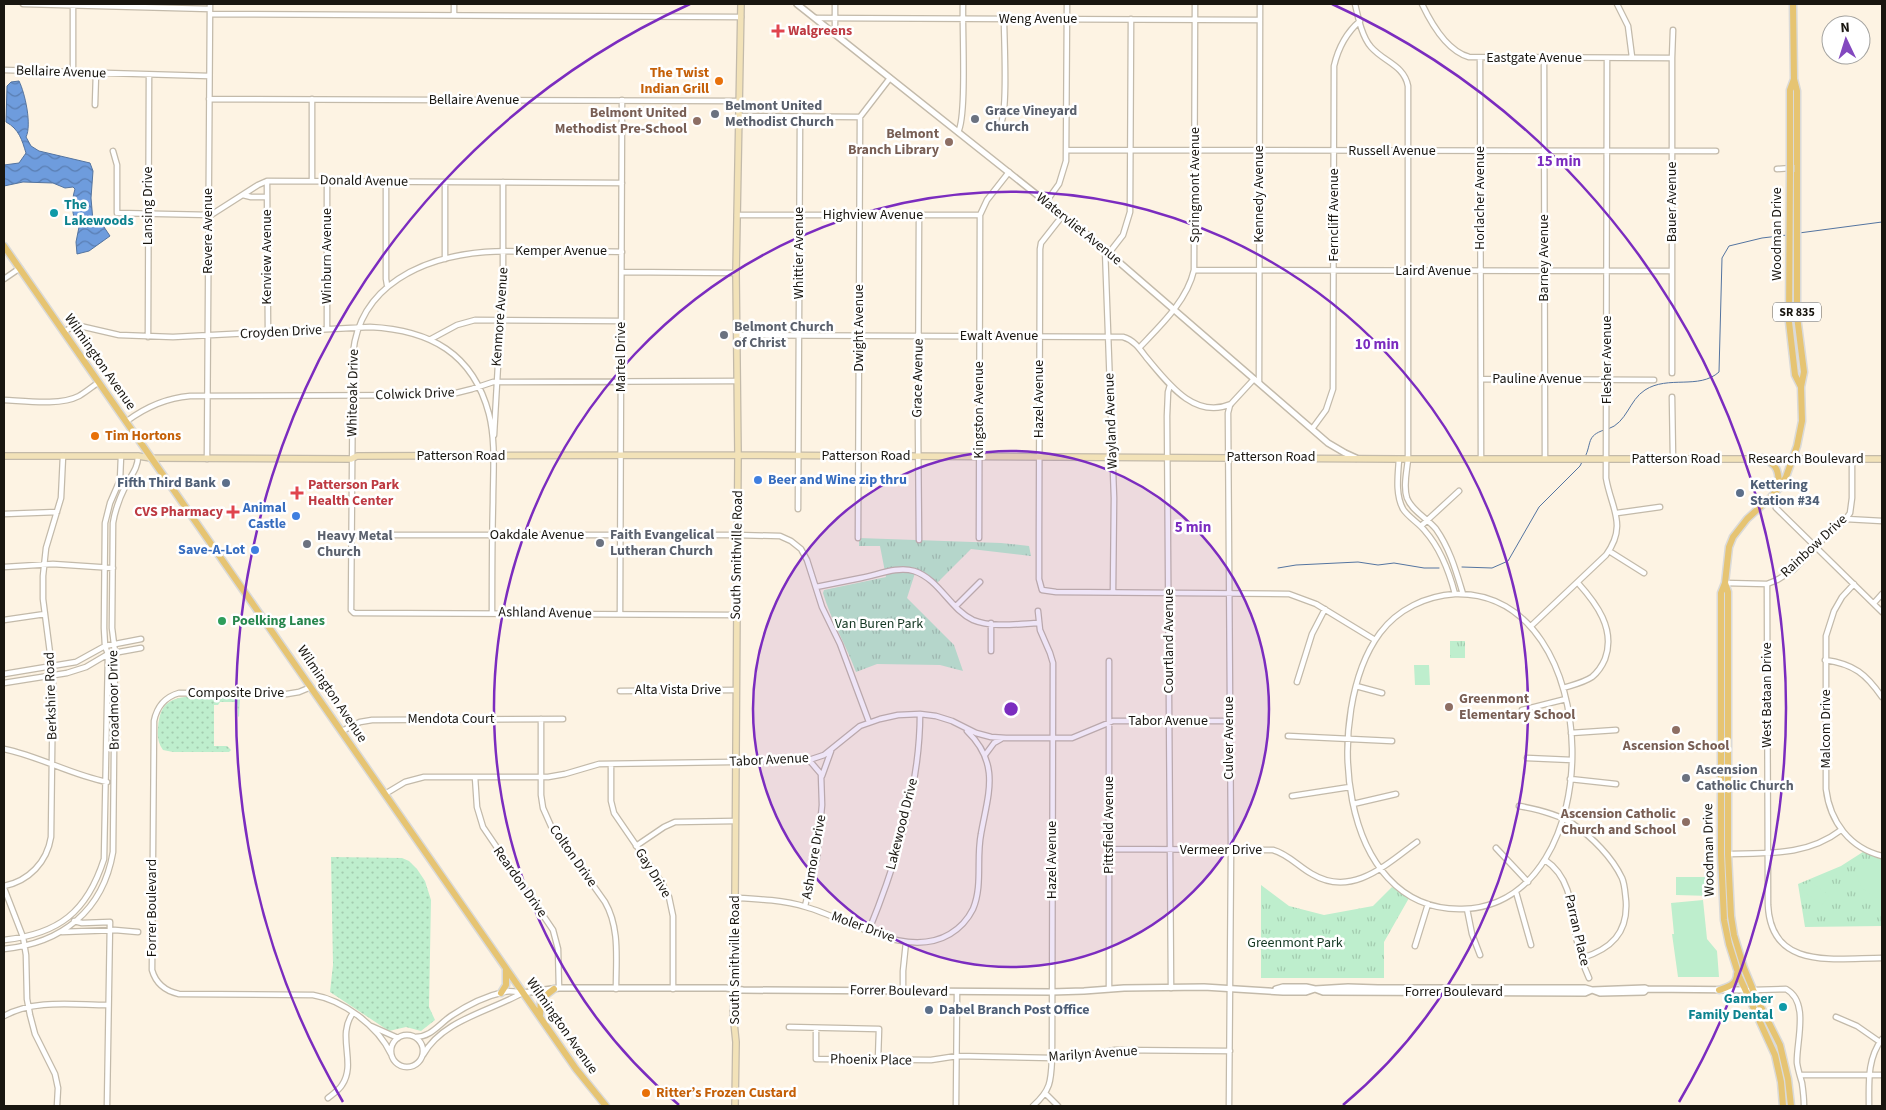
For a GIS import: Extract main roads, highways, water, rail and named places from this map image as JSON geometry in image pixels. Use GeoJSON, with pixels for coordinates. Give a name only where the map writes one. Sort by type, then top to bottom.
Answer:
{"type":"FeatureCollection","features":[{"type":"Feature","properties":{"kind":"main road","name":"South Smithville Road"},"geometry":{"type":"LineString","coordinates":[[734,1106],[736,1036],[733,1013],[735,989],[738,455],[736,273],[741,4]]}},
{"type":"Feature","properties":{"kind":"main road","name":"Woodman Drive"},"geometry":{"type":"LineString","coordinates":[[1793,4],[1794,79],[1790,90],[1793,107],[1798,202],[1794,211],[1790,334],[1795,375],[1801,388]]}},
{"type":"Feature","properties":{"kind":"main road","name":"Woodman Drive"},"geometry":{"type":"LineString","coordinates":[[1783,1106],[1781,1082],[1775,1055],[1744,990],[1736,968],[1729,944],[1722,901],[1728,592],[1725,583],[1727,556],[1733,537],[1747,518],[1779,488],[1786,477],[1797,446],[1802,421],[1801,388],[1804,372],[1797,316],[1790,168],[1793,107]]}},
{"type":"Feature","properties":{"kind":"main road","name":"Wilmington Avenue"},"geometry":{"type":"LineString","coordinates":[[4,246],[576,1069],[606,1106]]}},
{"type":"Feature","properties":{"kind":"main road","name":"Patterson Road"},"geometry":{"type":"LineString","coordinates":[[4,456],[138,456],[207,459],[351,459],[357,456],[493,454],[1399,459],[1730,458]]}},
{"type":"Feature","properties":{"kind":"main road","name":"Research Boulevard"},"geometry":{"type":"LineString","coordinates":[[1730,458],[1882,459]]}},
{"type":"Feature","properties":{"kind":"main road"},"geometry":{"type":"LineString","coordinates":[[1762,458],[1770,461],[1776,467],[1779,474],[1779,488]]}},
{"type":"Feature","properties":{"kind":"main road","name":"Woodman Drive"},"geometry":{"type":"LineString","coordinates":[[1725,710],[1729,894],[1734,935],[1753,990],[1780,1045],[1788,1079],[1791,1106]]}},
{"type":"Feature","properties":{"kind":"main road"},"geometry":{"type":"LineString","coordinates":[[502,993],[507,980],[506,968]]}},
{"type":"Feature","properties":{"kind":"main road"},"geometry":{"type":"LineString","coordinates":[[1719,990],[1731,986],[1735,982],[1737,979],[1736,968]]}},
{"type":"Feature","properties":{"kind":"main road"},"geometry":{"type":"LineString","coordinates":[[540,1016],[539,1005],[541,999],[556,988]]}},
{"type":"Feature","properties":{"kind":"water"},"geometry":{"type":"Polygon","coordinates":[[[19,81],[27,109],[28,132],[26,137],[31,146],[39,151],[90,163],[93,171],[91,198],[93,221],[102,224],[110,236],[89,251],[77,254],[76,242],[79,227],[73,214],[72,204],[75,189],[73,187],[65,188],[53,183],[23,182],[4,186],[4,165],[19,163],[26,153],[17,131],[6,122],[7,86],[11,82],[19,81]]]}},
{"type":"Feature","properties":{"kind":"waterway"},"geometry":{"type":"LineString","coordinates":[[1799,233],[1882,222]]}},
{"type":"Feature","properties":{"kind":"waterway"},"geometry":{"type":"LineString","coordinates":[[1608,429],[1620,422],[1635,399],[1645,390],[1663,383],[1702,380],[1719,372],[1722,258],[1729,246],[1762,238],[1787,235]]}},
{"type":"Feature","properties":{"kind":"waterway"},"geometry":{"type":"LineString","coordinates":[[1585,457],[1592,437],[1604,430]]}},
{"type":"Feature","properties":{"kind":"waterway"},"geometry":{"type":"LineString","coordinates":[[1462,567],[1492,568],[1508,561],[1539,507],[1580,466],[1583,460]]}},
{"type":"Feature","properties":{"kind":"waterway"},"geometry":{"type":"LineString","coordinates":[[1278,568],[1296,565],[1358,562],[1378,565],[1394,563],[1424,568],[1439,568]]}},
{"type":"Feature","properties":{"kind":"place","name":"Walgreens"},"geometry":{"type":"Point","coordinates":[778,31]}},
{"type":"Feature","properties":{"kind":"place","name":"The Twist Indian Grill"},"geometry":{"type":"Point","coordinates":[719,81]}},
{"type":"Feature","properties":{"kind":"place","name":"Belmont United Methodist Church"},"geometry":{"type":"Point","coordinates":[715,114]}},
{"type":"Feature","properties":{"kind":"place","name":"Grace Vineyard Church"},"geometry":{"type":"Point","coordinates":[975,119]}},
{"type":"Feature","properties":{"kind":"place","name":"Belmont United Methodist Pre-School"},"geometry":{"type":"Point","coordinates":[697,121]}},
{"type":"Feature","properties":{"kind":"place","name":"Belmont Branch Library"},"geometry":{"type":"Point","coordinates":[949,142]}},
{"type":"Feature","properties":{"kind":"place","name":"The Lakewoods"},"geometry":{"type":"Point","coordinates":[54,213]}},
{"type":"Feature","properties":{"kind":"place","name":"Belmont Church of Christ"},"geometry":{"type":"Point","coordinates":[724,335]}},
{"type":"Feature","properties":{"kind":"place","name":"Tim Hortons"},"geometry":{"type":"Point","coordinates":[95,436]}},
{"type":"Feature","properties":{"kind":"place","name":"Beer and Wine zip thru"},"geometry":{"type":"Point","coordinates":[758,480]}},
{"type":"Feature","properties":{"kind":"place","name":"Fifth Third Bank"},"geometry":{"type":"Point","coordinates":[226,483]}},
{"type":"Feature","properties":{"kind":"place","name":"Patterson Park Health Center"},"geometry":{"type":"Point","coordinates":[297,493]}},
{"type":"Feature","properties":{"kind":"place","name":"Kettering Station #34"},"geometry":{"type":"Point","coordinates":[1740,493]}},
{"type":"Feature","properties":{"kind":"place","name":"CVS Pharmacy"},"geometry":{"type":"Point","coordinates":[233,512]}},
{"type":"Feature","properties":{"kind":"place","name":"Animal Castle"},"geometry":{"type":"Point","coordinates":[296,516]}},
{"type":"Feature","properties":{"kind":"place","name":"Faith Evangelical Lutheran Church"},"geometry":{"type":"Point","coordinates":[600,543]}},
{"type":"Feature","properties":{"kind":"place","name":"Heavy Metal Church"},"geometry":{"type":"Point","coordinates":[307,544]}},
{"type":"Feature","properties":{"kind":"place","name":"Save-A-Lot"},"geometry":{"type":"Point","coordinates":[255,550]}},
{"type":"Feature","properties":{"kind":"place","name":"Poelking Lanes"},"geometry":{"type":"Point","coordinates":[222,621]}},
{"type":"Feature","properties":{"kind":"place","name":"Greenmont Elementary School"},"geometry":{"type":"Point","coordinates":[1449,707]}},
{"type":"Feature","properties":{"kind":"place","name":"Ascension School"},"geometry":{"type":"Point","coordinates":[1676,730]}},
{"type":"Feature","properties":{"kind":"place","name":"Ascension Catholic Church"},"geometry":{"type":"Point","coordinates":[1686,778]}},
{"type":"Feature","properties":{"kind":"place","name":"Ascension Catholic Church and School"},"geometry":{"type":"Point","coordinates":[1686,822]}},
{"type":"Feature","properties":{"kind":"place","name":"Gamber Family Dental"},"geometry":{"type":"Point","coordinates":[1783,1007]}},
{"type":"Feature","properties":{"kind":"place","name":"Dabel Branch Post Office"},"geometry":{"type":"Point","coordinates":[929,1010]}},
{"type":"Feature","properties":{"kind":"place","name":"Ritter’s Frozen Custard"},"geometry":{"type":"Point","coordinates":[646,1093]}},
{"type":"Feature","properties":{"kind":"park label","name":"Van Buren Park"},"geometry":{"type":"Point","coordinates":[879,624]}},
{"type":"Feature","properties":{"kind":"park label","name":"Greenmont Park"},"geometry":{"type":"Point","coordinates":[1295,943]}}]}
